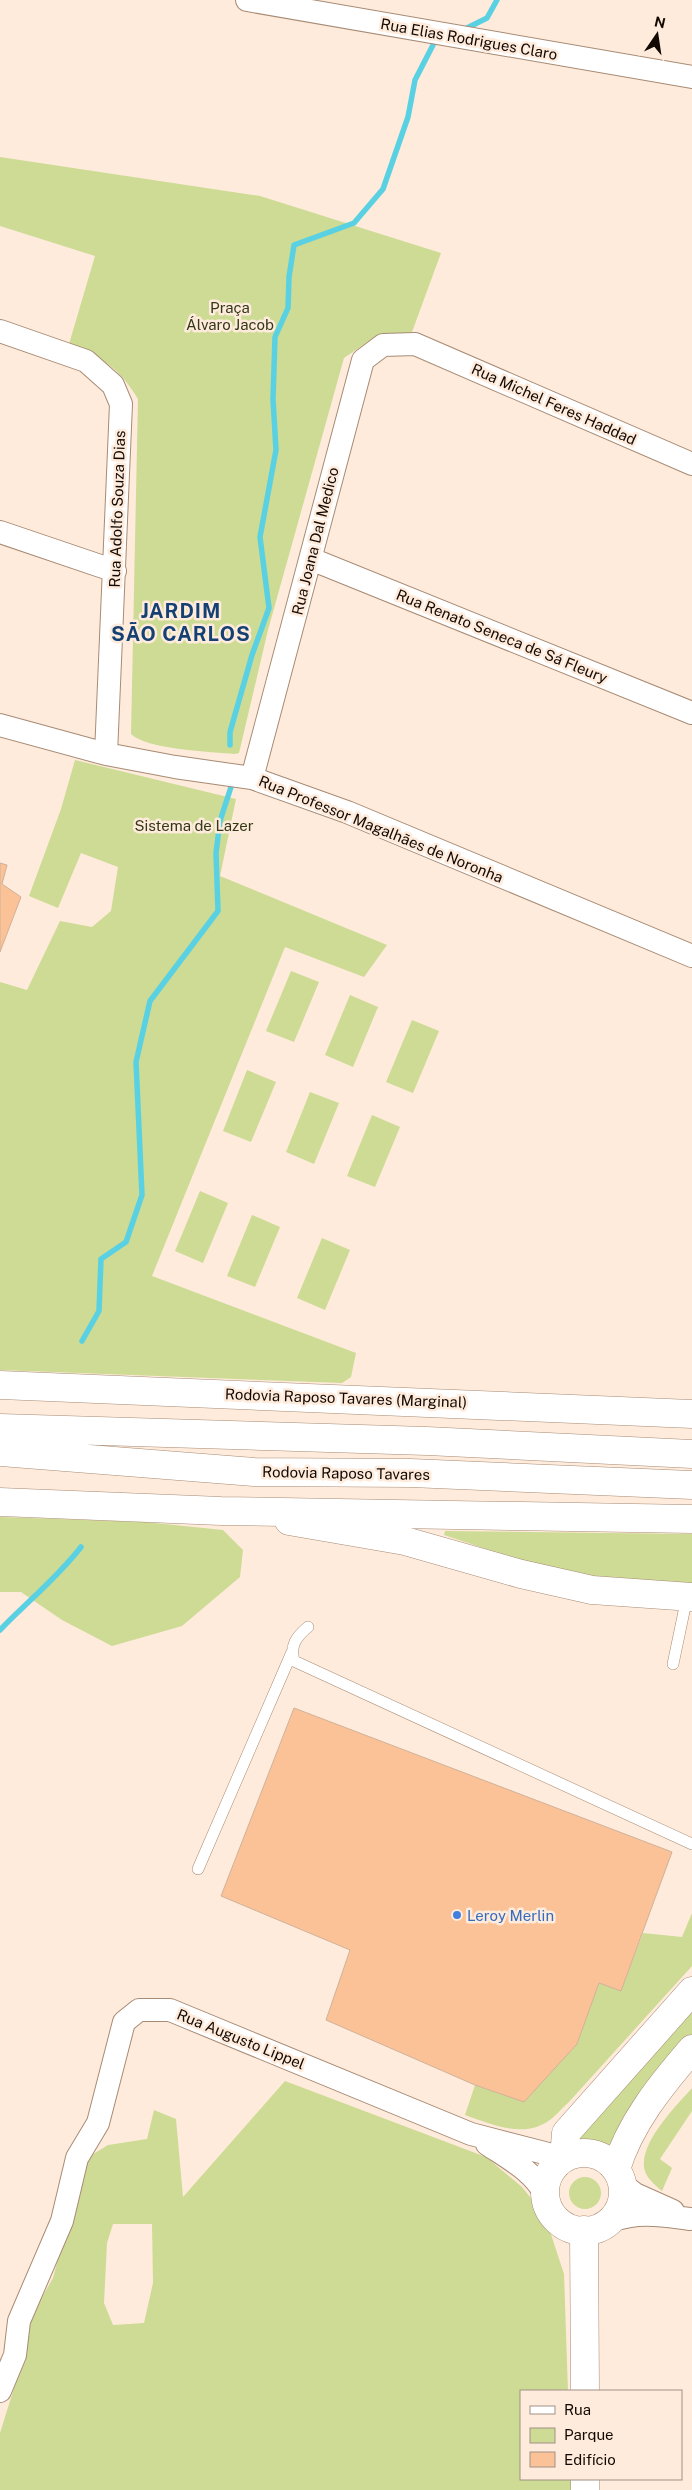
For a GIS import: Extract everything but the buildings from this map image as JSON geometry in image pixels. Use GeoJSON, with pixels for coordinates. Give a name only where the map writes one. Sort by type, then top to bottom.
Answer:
{"type":"FeatureCollection","features":[{"type":"Feature","properties":{"kind":"main road","name":"Rodovia Raposo Tavares (Marginal)"},"geometry":{"type":"LineString","coordinates":[[0,1385],[692,1414]]}},
{"type":"Feature","properties":{"kind":"main road"},"geometry":{"type":"LineString","coordinates":[[0,1428],[427,1440],[692,1454]]}},
{"type":"Feature","properties":{"kind":"main road","name":"Rodovia Raposo Tavares"},"geometry":{"type":"LineString","coordinates":[[0,1452],[254,1472],[411,1472],[692,1485]]}},
{"type":"Feature","properties":{"kind":"main road"},"geometry":{"type":"LineString","coordinates":[[0,1462],[40,1454]]}},
{"type":"Feature","properties":{"kind":"main road"},"geometry":{"type":"LineString","coordinates":[[0,1502],[221,1511],[692,1519]]}},
{"type":"Feature","properties":{"kind":"main road"},"geometry":{"type":"LineString","coordinates":[[221,1511],[405,1541],[521,1574],[592,1590],[689,1597]]}},
{"type":"Feature","properties":{"kind":"main road"},"geometry":{"type":"LineString","coordinates":[[692,1991],[565,2146],[550,2173],[545,2194],[553,2215],[562,2223],[584,2230],[602,2226],[610,2221],[621,2204],[619,2177],[622,2149],[654,2096],[692,2049]]}},
{"type":"Feature","properties":{"kind":"main road"},"geometry":{"type":"LineString","coordinates":[[565,2146],[608,2161],[619,2177]]}},
{"type":"Feature","properties":{"kind":"main road"},"geometry":{"type":"LineString","coordinates":[[584,2230],[585,2390]]}},
{"type":"Feature","properties":{"kind":"street","name":"Rua Elias Rodrigues Claro"},"geometry":{"type":"LineString","coordinates":[[246,0],[692,77]]}},
{"type":"Feature","properties":{"kind":"street","name":"Rua Adolfo Souza Dias"},"geometry":{"type":"LineString","coordinates":[[0,331],[86,361],[113,385],[121,404],[106,754]]}},
{"type":"Feature","properties":{"kind":"street","name":"Rua Michel Feres Haddad"},"geometry":{"type":"LineString","coordinates":[[415,344],[692,464]]}},
{"type":"Feature","properties":{"kind":"street","name":"Rua Joana Dal Medico"},"geometry":{"type":"LineString","coordinates":[[252,778],[312,559],[328,487],[363,360],[383,345],[415,344]]}},
{"type":"Feature","properties":{"kind":"street"},"geometry":{"type":"LineString","coordinates":[[0,532],[115,571]]}},
{"type":"Feature","properties":{"kind":"street","name":"Rua Renato Seneca de Sá Fleury"},"geometry":{"type":"LineString","coordinates":[[312,559],[692,713]]}},
{"type":"Feature","properties":{"kind":"street","name":"Rua Professor Magalhães de Noronha"},"geometry":{"type":"LineString","coordinates":[[0,725],[106,754],[252,778],[347,812],[692,956]]}},
{"type":"Feature","properties":{"kind":"street","name":"Rua Augusto Lippel"},"geometry":{"type":"LineString","coordinates":[[0,2391],[15,2355],[19,2321],[62,2220],[77,2158],[98,2123],[124,2022],[139,2010],[170,2010],[471,2134],[531,2175],[540,2183],[545,2194]]}},
{"type":"Feature","properties":{"kind":"street","name":"Rua Augusto Lippel"},"geometry":{"type":"LineString","coordinates":[[471,2134],[522,2143],[550,2139],[565,2146]]}},
{"type":"Feature","properties":{"kind":"street"},"geometry":{"type":"LineString","coordinates":[[619,2177],[635,2194],[691,2220]]}},
{"type":"Feature","properties":{"kind":"street"},"geometry":{"type":"LineString","coordinates":[[610,2221],[627,2215],[650,2214],[691,2220]]}},
{"type":"Feature","properties":{"kind":"lane"},"geometry":{"type":"LineString","coordinates":[[673,1664],[689,1597]]}},
{"type":"Feature","properties":{"kind":"lane"},"geometry":{"type":"LineString","coordinates":[[198,1869],[298,1636],[308,1628]]}},
{"type":"Feature","properties":{"kind":"lane"},"geometry":{"type":"LineString","coordinates":[[292,1652],[294,1661],[692,1844]]}},
{"type":"Feature","properties":{"kind":"green space","name":"Praça Álvaro Jacob"},"geometry":{"type":"Polygon","coordinates":[[[0,157],[260,196],[441,253],[412,332],[373,338],[344,358],[268,630],[239,753],[180,749],[150,743],[131,734],[138,399],[124,379],[109,365],[69,344],[95,256],[0,226],[0,157]]]}},
{"type":"Feature","properties":{"kind":"green space","name":"Sistema de Lazer"},"geometry":{"type":"Polygon","coordinates":[[[75,760],[236,799],[220,876],[387,945],[364,977],[285,947],[152,1276],[356,1353],[351,1377],[342,1383],[0,1370],[0,982],[27,990],[60,921],[92,927],[111,911],[118,867],[81,853],[58,908],[29,896],[61,809],[75,760]]]}},
{"type":"Feature","properties":{"kind":"green space"},"geometry":{"type":"Polygon","coordinates":[[[291,971],[319,982],[294,1042],[266,1031],[291,971]]]}},
{"type":"Feature","properties":{"kind":"green space"},"geometry":{"type":"Polygon","coordinates":[[[350,995],[378,1007],[353,1067],[325,1055],[350,995]]]}},
{"type":"Feature","properties":{"kind":"green space"},"geometry":{"type":"Polygon","coordinates":[[[412,1020],[439,1031],[413,1093],[386,1082],[412,1020]]]}},
{"type":"Feature","properties":{"kind":"green space"},"geometry":{"type":"Polygon","coordinates":[[[247,1070],[276,1082],[251,1142],[223,1131],[247,1070]]]}},
{"type":"Feature","properties":{"kind":"green space"},"geometry":{"type":"Polygon","coordinates":[[[310,1092],[339,1103],[314,1164],[286,1152],[310,1092]]]}},
{"type":"Feature","properties":{"kind":"green space"},"geometry":{"type":"Polygon","coordinates":[[[372,1115],[400,1127],[375,1187],[347,1176],[372,1115]]]}},
{"type":"Feature","properties":{"kind":"green space"},"geometry":{"type":"Polygon","coordinates":[[[200,1191],[228,1203],[203,1263],[175,1251],[200,1191]]]}},
{"type":"Feature","properties":{"kind":"green space"},"geometry":{"type":"Polygon","coordinates":[[[252,1215],[280,1227],[255,1287],[227,1276],[252,1215]]]}},
{"type":"Feature","properties":{"kind":"green space"},"geometry":{"type":"Polygon","coordinates":[[[322,1238],[350,1250],[325,1310],[297,1298],[322,1238]]]}},
{"type":"Feature","properties":{"kind":"green space"},"geometry":{"type":"Polygon","coordinates":[[[0,1517],[145,1522],[223,1530],[243,1550],[240,1577],[182,1626],[112,1646],[62,1620],[21,1592],[0,1592],[0,1517]]]}},
{"type":"Feature","properties":{"kind":"green space"},"geometry":{"type":"Polygon","coordinates":[[[445,1531],[692,1534],[692,1583],[609,1581],[543,1568],[444,1535],[445,1531]]]}},
{"type":"Feature","properties":{"kind":"green space"},"geometry":{"type":"Polygon","coordinates":[[[692,1913],[692,1966],[553,2118],[537,2127],[516,2129],[506,2128],[465,2115],[475,2085],[524,2102],[577,2044],[599,1983],[621,1991],[643,1933],[682,1937],[692,1913]]]}},
{"type":"Feature","properties":{"kind":"green space"},"geometry":{"type":"Polygon","coordinates":[[[692,2007],[692,2034],[643,2090],[609,2145],[606,2147],[593,2143],[578,2144],[575,2137],[692,2007]]]}},
{"type":"Feature","properties":{"kind":"green space"},"geometry":{"type":"Polygon","coordinates":[[[285,2081],[486,2157],[522,2187],[545,2216],[564,2274],[568,2390],[520,2390],[520,2480],[571,2480],[571,2490],[0,2490],[0,2433],[15,2385],[32,2315],[53,2278],[71,2209],[90,2156],[108,2145],[147,2139],[154,2110],[176,2119],[183,2197],[285,2081]],[[113,2224],[107,2243],[104,2303],[113,2325],[144,2323],[153,2283],[152,2224],[113,2224]]]}},
{"type":"Feature","properties":{"kind":"green space"},"geometry":{"type":"Polygon","coordinates":[[[692,2088],[692,2111],[660,2159],[672,2168],[662,2191],[646,2174],[644,2167],[648,2146],[661,2124],[692,2088]]]}},
{"type":"Feature","properties":{"kind":"green space"},"geometry":{"type":"Polygon","coordinates":[[[585,2177],[591,2178],[596,2182],[600,2187],[600,2199],[596,2204],[591,2208],[585,2209],[579,2208],[574,2204],[570,2199],[569,2193],[570,2187],[574,2182],[579,2178],[585,2177]]]}},
{"type":"Feature","properties":{"kind":"waterway"},"geometry":{"type":"LineString","coordinates":[[463,30],[487,18],[497,0]]}},
{"type":"Feature","properties":{"kind":"waterway"},"geometry":{"type":"LineString","coordinates":[[230,745],[230,732],[252,655],[269,608],[260,537],[276,450],[273,399],[275,337],[288,308],[289,277],[294,245],[354,223],[383,189],[408,117],[415,80],[433,45]]}},
{"type":"Feature","properties":{"kind":"waterway"},"geometry":{"type":"LineString","coordinates":[[82,1341],[99,1311],[101,1259],[126,1242],[142,1195],[136,1062],[150,1001],[218,911],[216,853],[220,821],[231,787]]}},
{"type":"Feature","properties":{"kind":"waterway"},"geometry":{"type":"LineString","coordinates":[[0,1630],[52,1580],[81,1547]]}},
{"type":"Feature","properties":{"kind":"place","name":"Leroy Merlin"},"geometry":{"type":"Point","coordinates":[457,1915]}},
{"type":"Feature","properties":{"kind":"district","name":"JARDIM SÃO CARLOS"},"geometry":{"type":"Point","coordinates":[181,622]}}]}
